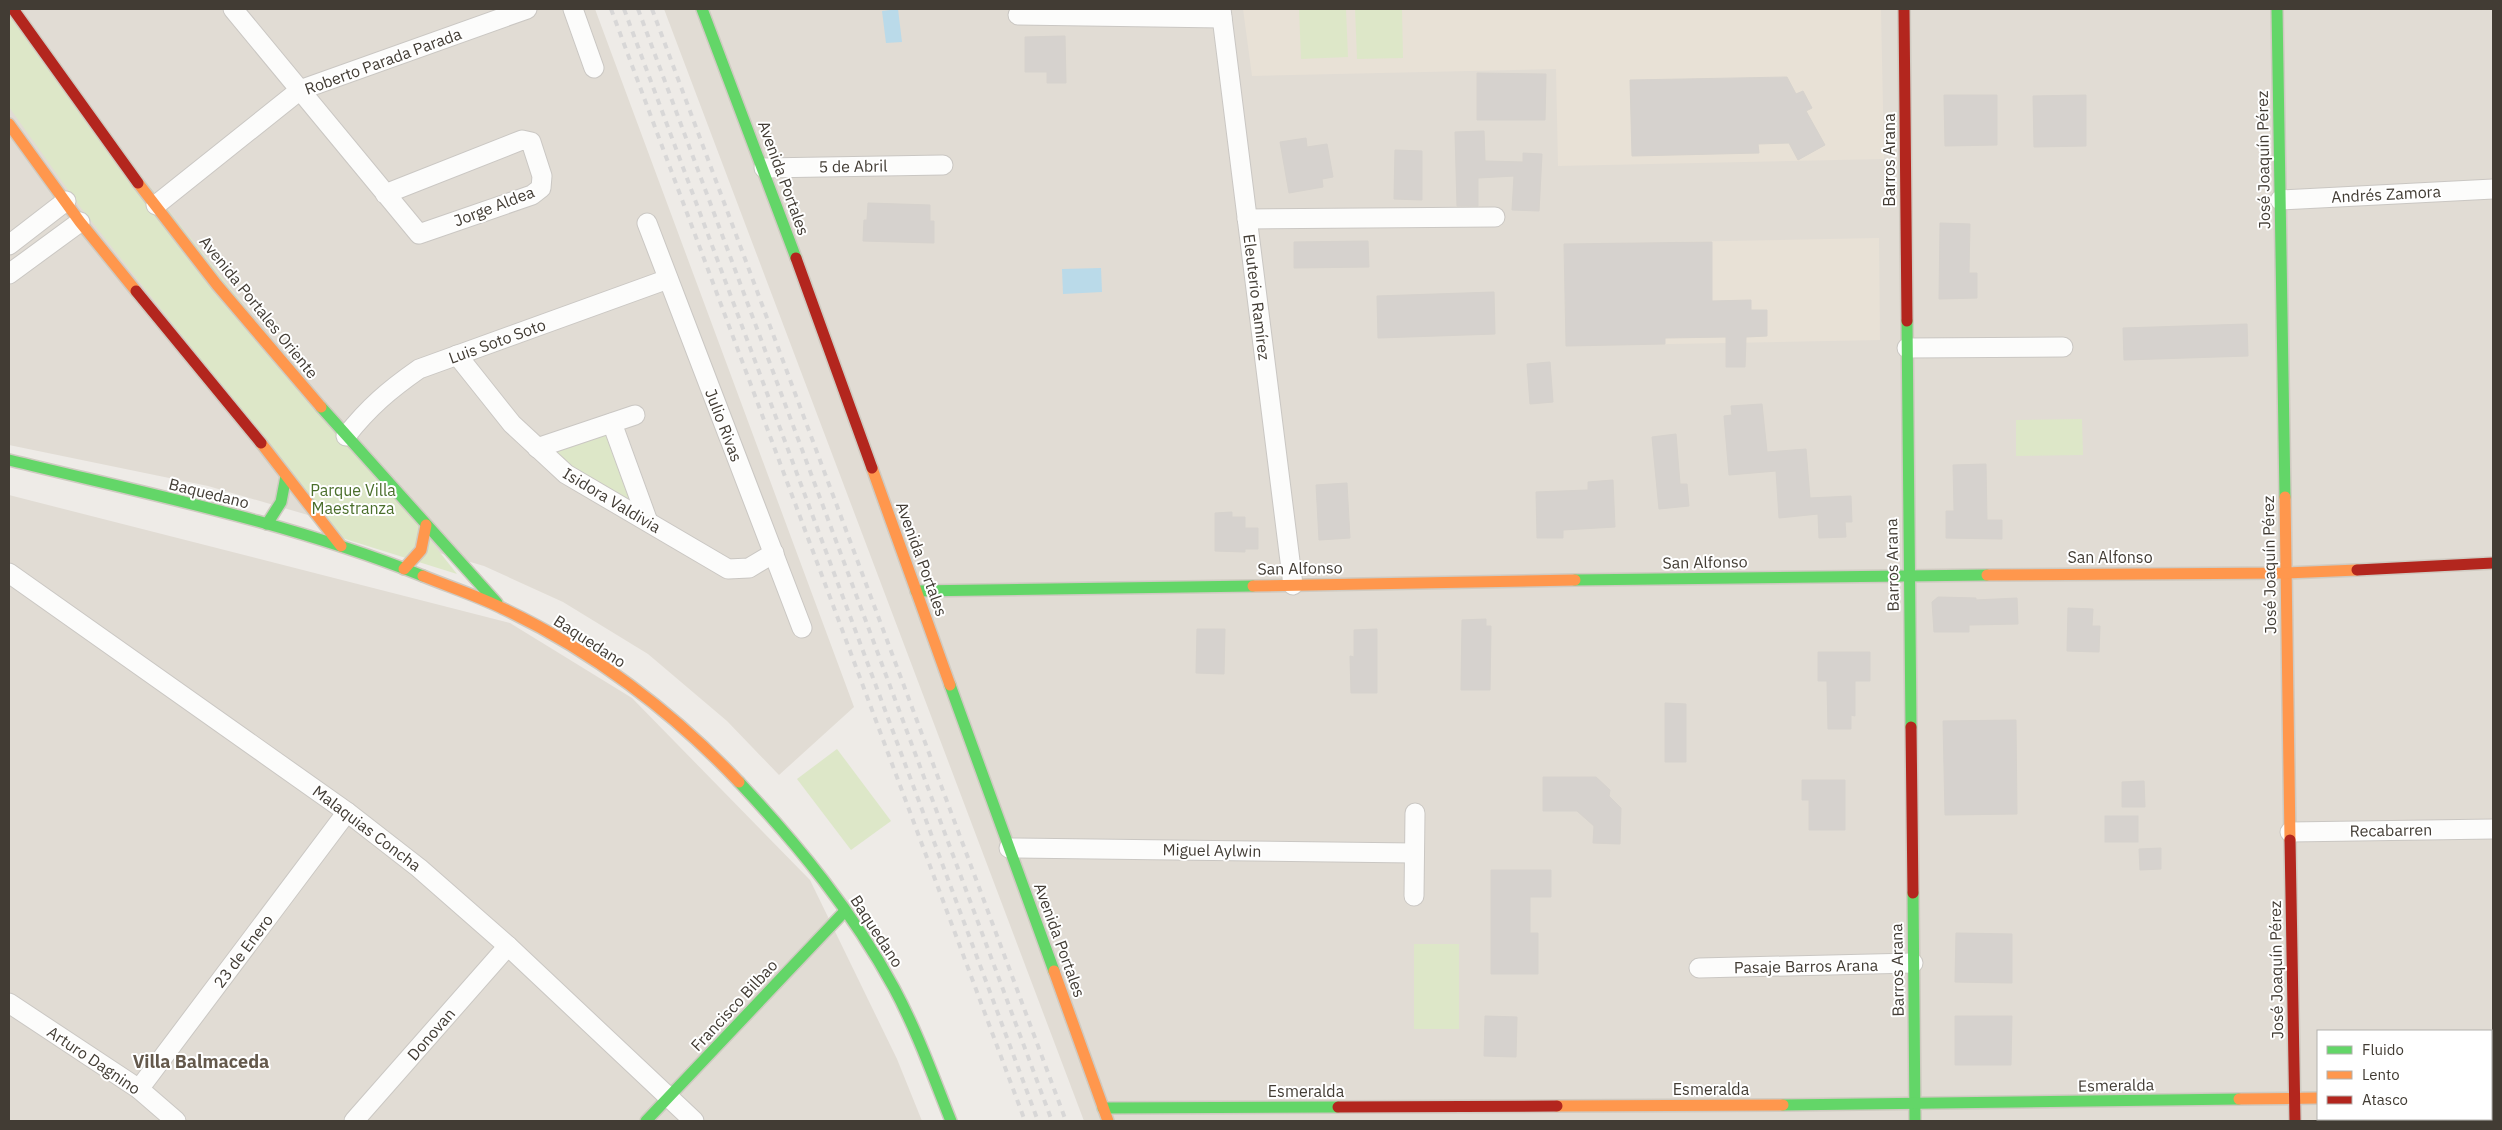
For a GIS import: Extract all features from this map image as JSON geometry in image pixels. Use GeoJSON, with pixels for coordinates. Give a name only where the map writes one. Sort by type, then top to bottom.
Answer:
{"type":"FeatureCollection","features":[{"type":"Feature","properties":{"kind":"street","name":"Avenida Portales Oriente"},"geometry":{"type":"LineString","coordinates":[[13,9],[156,205],[228,298],[346,436],[501,608]]}},
{"type":"Feature","properties":{"kind":"street","name":"Jorge Aldea"},"geometry":{"type":"LineString","coordinates":[[233,9],[300,90],[385,194],[418,234],[532,195],[541,188],[542,176],[530,142],[522,140],[385,194]]}},
{"type":"Feature","properties":{"kind":"street","name":"Roberto Parada Parada"},"geometry":{"type":"LineString","coordinates":[[156,205],[300,90],[527,9]]}},
{"type":"Feature","properties":{"kind":"street"},"geometry":{"type":"LineString","coordinates":[[573,9],[594,68]]}},
{"type":"Feature","properties":{"kind":"street","name":"Avenida Portales"},"geometry":{"type":"LineString","coordinates":[[702,9],[764,168],[1108,1121]]}},
{"type":"Feature","properties":{"kind":"street","name":"Barros Arana"},"geometry":{"type":"LineString","coordinates":[[1904,9],[1915,1121]]}},
{"type":"Feature","properties":{"kind":"street","name":"José Joaquín Pérez"},"geometry":{"type":"LineString","coordinates":[[2277,9],[2295,1121]]}},
{"type":"Feature","properties":{"kind":"street"},"geometry":{"type":"LineString","coordinates":[[1018,15],[1221,13]]}},
{"type":"Feature","properties":{"kind":"street","name":"Eleuterio Ramírez"},"geometry":{"type":"LineString","coordinates":[[1221,13],[1293,585]]}},
{"type":"Feature","properties":{"kind":"street"},"geometry":{"type":"LineString","coordinates":[[9,124],[80,222],[341,546]]}},
{"type":"Feature","properties":{"kind":"street","name":"5 de Abril"},"geometry":{"type":"LineString","coordinates":[[764,168],[943,165]]}},
{"type":"Feature","properties":{"kind":"street","name":"Andrés Zamora"},"geometry":{"type":"LineString","coordinates":[[2280,200],[2493,189]]}},
{"type":"Feature","properties":{"kind":"street"},"geometry":{"type":"LineString","coordinates":[[9,245],[66,201]]}},
{"type":"Feature","properties":{"kind":"street"},"geometry":{"type":"LineString","coordinates":[[1247,219],[1495,217]]}},
{"type":"Feature","properties":{"kind":"street"},"geometry":{"type":"LineString","coordinates":[[9,274],[80,222]]}},
{"type":"Feature","properties":{"kind":"street","name":"Julio Rivas"},"geometry":{"type":"LineString","coordinates":[[647,223],[802,628]]}},
{"type":"Feature","properties":{"kind":"street","name":"Luis Soto Soto"},"geometry":{"type":"LineString","coordinates":[[346,436],[366,410],[388,390],[419,369],[668,280]]}},
{"type":"Feature","properties":{"kind":"street"},"geometry":{"type":"LineString","coordinates":[[1907,348],[2064,347]]}},
{"type":"Feature","properties":{"kind":"street","name":"Isidora Valdivia"},"geometry":{"type":"LineString","coordinates":[[457,355],[512,424],[566,474],[647,519],[728,569],[749,568],[774,554]]}},
{"type":"Feature","properties":{"kind":"street"},"geometry":{"type":"LineString","coordinates":[[537,448],[635,415]]}},
{"type":"Feature","properties":{"kind":"street"},"geometry":{"type":"LineString","coordinates":[[612,423],[647,519]]}},
{"type":"Feature","properties":{"kind":"street","name":"Baquedano"},"geometry":{"type":"LineString","coordinates":[[9,460],[267,524],[341,546],[501,608],[530,622],[630,686],[695,741],[754,797],[793,839],[845,911],[892,986],[908,1016],[951,1121]]}},
{"type":"Feature","properties":{"kind":"street"},"geometry":{"type":"LineString","coordinates":[[267,524],[280,506],[284,496],[286,476]]}},
{"type":"Feature","properties":{"kind":"street"},"geometry":{"type":"LineString","coordinates":[[404,569],[422,551],[425,542],[426,525]]}},
{"type":"Feature","properties":{"kind":"street","name":"San Alfonso"},"geometry":{"type":"LineString","coordinates":[[916,591],[1909,574],[2285,573],[2493,563]]}},
{"type":"Feature","properties":{"kind":"street","name":"Malaquias Concha"},"geometry":{"type":"LineString","coordinates":[[9,573],[347,812],[419,868],[508,946],[694,1121]]}},
{"type":"Feature","properties":{"kind":"street","name":"23 de Enero"},"geometry":{"type":"LineString","coordinates":[[138,1090],[347,812]]}},
{"type":"Feature","properties":{"kind":"street"},"geometry":{"type":"LineString","coordinates":[[1414,896],[1415,814]]}},
{"type":"Feature","properties":{"kind":"street","name":"Recabarren"},"geometry":{"type":"LineString","coordinates":[[2290,832],[2493,829]]}},
{"type":"Feature","properties":{"kind":"street","name":"Miguel Aylwin"},"geometry":{"type":"LineString","coordinates":[[1009,848],[1414,853]]}},
{"type":"Feature","properties":{"kind":"street","name":"Francisco Bilbao"},"geometry":{"type":"LineString","coordinates":[[646,1121],[845,911]]}},
{"type":"Feature","properties":{"kind":"street","name":"Donovan"},"geometry":{"type":"LineString","coordinates":[[354,1121],[508,946]]}},
{"type":"Feature","properties":{"kind":"street","name":"Pasaje Barros Arana"},"geometry":{"type":"LineString","coordinates":[[1699,968],[1913,963]]}},
{"type":"Feature","properties":{"kind":"street","name":"Arturo Dagnino"},"geometry":{"type":"LineString","coordinates":[[9,1003],[138,1090],[176,1121]]}},
{"type":"Feature","properties":{"kind":"street","name":"Esmeralda"},"geometry":{"type":"LineString","coordinates":[[1103,1108],[1914,1104],[2317,1098]]}},
{"type":"Feature","properties":{"kind":"shaded area"},"geometry":{"type":"Polygon","coordinates":[[[9,9],[595,9],[854,707],[779,775],[727,721],[648,654],[563,602],[484,566],[208,486],[9,445],[9,9]]]}},
{"type":"Feature","properties":{"kind":"shaded area"},"geometry":{"type":"Polygon","coordinates":[[[664,9],[2493,9],[2493,1121],[1084,1121],[664,9]]]}},
{"type":"Feature","properties":{"kind":"shaded area"},"geometry":{"type":"Polygon","coordinates":[[[1243,9],[1881,9],[1884,159],[1558,166],[1556,69],[1252,76],[1243,9]]]}},
{"type":"Feature","properties":{"kind":"shaded area"},"geometry":{"type":"Polygon","coordinates":[[[1879,238],[1880,340],[1566,346],[1564,244],[1879,238]]]}},
{"type":"Feature","properties":{"kind":"shaded area"},"geometry":{"type":"Polygon","coordinates":[[[9,495],[510,623],[632,698],[810,880],[897,1059],[922,1121],[9,1121],[9,495]]]}},
{"type":"Feature","properties":{"kind":"green space","name":"Parque Villa Maestranza"},"geometry":{"type":"Polygon","coordinates":[[[9,9],[457,574],[342,538],[81,208],[9,107],[9,9]]]}},
{"type":"Feature","properties":{"kind":"green space"},"geometry":{"type":"Polygon","coordinates":[[[1299,9],[1346,9],[1348,57],[1301,59],[1299,9]]]}},
{"type":"Feature","properties":{"kind":"green space"},"geometry":{"type":"Polygon","coordinates":[[[1355,9],[1402,9],[1403,58],[1357,59],[1355,9]]]}},
{"type":"Feature","properties":{"kind":"green space"},"geometry":{"type":"Polygon","coordinates":[[[2082,419],[2083,455],[2016,456],[2016,420],[2082,419]]]}},
{"type":"Feature","properties":{"kind":"green space"},"geometry":{"type":"Polygon","coordinates":[[[608,430],[639,507],[547,452],[608,430]]]}},
{"type":"Feature","properties":{"kind":"green space"},"geometry":{"type":"Polygon","coordinates":[[[837,749],[891,821],[851,850],[797,779],[837,749]]]}},
{"type":"Feature","properties":{"kind":"green space"},"geometry":{"type":"Polygon","coordinates":[[[1414,944],[1459,944],[1459,1029],[1414,1029],[1414,944]]]}},
{"type":"Feature","properties":{"kind":"water"},"geometry":{"type":"Polygon","coordinates":[[[898,9],[902,42],[886,43],[882,11],[898,9]]]}},
{"type":"Feature","properties":{"kind":"water"},"geometry":{"type":"Polygon","coordinates":[[[1101,268],[1102,292],[1063,294],[1062,269],[1101,268]]]}},
{"type":"Feature","properties":{"kind":"building"},"geometry":{"type":"Polygon","coordinates":[[[1065,36],[1066,83],[1047,83],[1047,72],[1025,72],[1025,37],[1065,36]]]}},
{"type":"Feature","properties":{"kind":"building"},"geometry":{"type":"Polygon","coordinates":[[[1477,73],[1546,74],[1545,120],[1477,120],[1477,73]]]}},
{"type":"Feature","properties":{"kind":"building"},"geometry":{"type":"Polygon","coordinates":[[[1787,77],[1796,94],[1803,91],[1812,108],[1806,111],[1825,145],[1798,160],[1789,143],[1758,144],[1759,153],[1632,156],[1630,80],[1787,77]]]}},
{"type":"Feature","properties":{"kind":"building"},"geometry":{"type":"Polygon","coordinates":[[[1944,95],[1997,95],[1997,145],[1945,146],[1944,95]]]}},
{"type":"Feature","properties":{"kind":"building"},"geometry":{"type":"Polygon","coordinates":[[[2086,95],[2086,146],[2034,147],[2033,96],[2086,95]]]}},
{"type":"Feature","properties":{"kind":"building"},"geometry":{"type":"Polygon","coordinates":[[[1484,131],[1485,161],[1523,162],[1523,153],[1542,154],[1539,211],[1512,210],[1514,176],[1478,178],[1478,206],[1457,206],[1455,132],[1484,131]]]}},
{"type":"Feature","properties":{"kind":"building"},"geometry":{"type":"Polygon","coordinates":[[[1306,138],[1307,147],[1327,144],[1333,177],[1322,179],[1323,187],[1289,193],[1280,142],[1306,138]]]}},
{"type":"Feature","properties":{"kind":"building"},"geometry":{"type":"Polygon","coordinates":[[[1395,150],[1422,151],[1422,200],[1394,199],[1395,150]]]}},
{"type":"Feature","properties":{"kind":"building"},"geometry":{"type":"Polygon","coordinates":[[[868,203],[930,205],[930,221],[934,221],[934,243],[863,241],[864,220],[867,220],[868,203]]]}},
{"type":"Feature","properties":{"kind":"building"},"geometry":{"type":"Polygon","coordinates":[[[1940,223],[1970,224],[1969,273],[1977,273],[1977,298],[1939,299],[1940,223]]]}},
{"type":"Feature","properties":{"kind":"building"},"geometry":{"type":"Polygon","coordinates":[[[1368,241],[1369,267],[1294,268],[1294,242],[1368,241]]]}},
{"type":"Feature","properties":{"kind":"building"},"geometry":{"type":"Polygon","coordinates":[[[1712,242],[1712,301],[1751,300],[1751,310],[1767,310],[1767,336],[1746,337],[1745,367],[1726,367],[1726,337],[1665,338],[1665,344],[1566,346],[1564,244],[1712,242]]]}},
{"type":"Feature","properties":{"kind":"building"},"geometry":{"type":"Polygon","coordinates":[[[1494,292],[1495,334],[1378,338],[1377,296],[1494,292]]]}},
{"type":"Feature","properties":{"kind":"building"},"geometry":{"type":"Polygon","coordinates":[[[2247,324],[2248,356],[2124,360],[2123,328],[2247,324]]]}},
{"type":"Feature","properties":{"kind":"building"},"geometry":{"type":"Polygon","coordinates":[[[1550,362],[1553,402],[1530,404],[1527,364],[1550,362]]]}},
{"type":"Feature","properties":{"kind":"building"},"geometry":{"type":"Polygon","coordinates":[[[1762,404],[1767,452],[1806,449],[1810,498],[1851,496],[1852,522],[1845,522],[1846,537],[1819,538],[1818,514],[1779,518],[1776,471],[1729,475],[1724,416],[1732,415],[1731,406],[1762,404]]]}},
{"type":"Feature","properties":{"kind":"building"},"geometry":{"type":"Polygon","coordinates":[[[1676,434],[1680,484],[1687,484],[1689,506],[1659,509],[1652,437],[1676,434]]]}},
{"type":"Feature","properties":{"kind":"building"},"geometry":{"type":"Polygon","coordinates":[[[1986,464],[1987,520],[2002,520],[2002,539],[1946,538],[1946,511],[1954,511],[1953,465],[1986,464]]]}},
{"type":"Feature","properties":{"kind":"building"},"geometry":{"type":"Polygon","coordinates":[[[1613,480],[1615,527],[1563,530],[1563,538],[1537,538],[1536,492],[1588,490],[1588,482],[1613,480]]]}},
{"type":"Feature","properties":{"kind":"building"},"geometry":{"type":"Polygon","coordinates":[[[1347,483],[1350,538],[1319,540],[1316,485],[1347,483]]]}},
{"type":"Feature","properties":{"kind":"building"},"geometry":{"type":"Polygon","coordinates":[[[1232,512],[1232,517],[1245,517],[1245,528],[1258,528],[1258,549],[1245,549],[1245,552],[1215,551],[1215,513],[1232,512]]]}},
{"type":"Feature","properties":{"kind":"building"},"geometry":{"type":"Polygon","coordinates":[[[1938,597],[1976,598],[1976,600],[2017,598],[2018,624],[1969,625],[1969,632],[1934,632],[1932,602],[1938,597]]]}},
{"type":"Feature","properties":{"kind":"building"},"geometry":{"type":"Polygon","coordinates":[[[2068,608],[2093,609],[2092,626],[2100,626],[2099,652],[2067,651],[2068,608]]]}},
{"type":"Feature","properties":{"kind":"building"},"geometry":{"type":"Polygon","coordinates":[[[1486,619],[1486,626],[1491,626],[1490,690],[1461,690],[1462,620],[1486,619]]]}},
{"type":"Feature","properties":{"kind":"building"},"geometry":{"type":"Polygon","coordinates":[[[1197,629],[1225,629],[1224,674],[1196,673],[1197,629]]]}},
{"type":"Feature","properties":{"kind":"building"},"geometry":{"type":"Polygon","coordinates":[[[1377,629],[1377,693],[1351,693],[1350,656],[1354,657],[1354,630],[1377,629]]]}},
{"type":"Feature","properties":{"kind":"building"},"geometry":{"type":"Polygon","coordinates":[[[1818,652],[1870,652],[1870,681],[1855,681],[1855,716],[1851,715],[1851,729],[1828,729],[1827,681],[1818,681],[1818,652]]]}},
{"type":"Feature","properties":{"kind":"building"},"geometry":{"type":"Polygon","coordinates":[[[1665,703],[1686,704],[1686,762],[1665,762],[1665,703]]]}},
{"type":"Feature","properties":{"kind":"building"},"geometry":{"type":"Polygon","coordinates":[[[2016,720],[2017,814],[1945,815],[1943,721],[2016,720]]]}},
{"type":"Feature","properties":{"kind":"building"},"geometry":{"type":"Polygon","coordinates":[[[1543,777],[1596,777],[1610,790],[1609,796],[1621,808],[1620,844],[1593,843],[1594,826],[1577,811],[1543,811],[1543,777]]]}},
{"type":"Feature","properties":{"kind":"building"},"geometry":{"type":"Polygon","coordinates":[[[1802,780],[1845,780],[1845,830],[1809,830],[1809,800],[1802,800],[1802,780]]]}},
{"type":"Feature","properties":{"kind":"building"},"geometry":{"type":"Polygon","coordinates":[[[2144,781],[2145,807],[2122,807],[2122,782],[2144,781]]]}},
{"type":"Feature","properties":{"kind":"building"},"geometry":{"type":"Polygon","coordinates":[[[2105,816],[2138,816],[2138,842],[2105,842],[2105,816]]]}},
{"type":"Feature","properties":{"kind":"building"},"geometry":{"type":"Polygon","coordinates":[[[2161,848],[2161,869],[2140,870],[2139,849],[2161,848]]]}},
{"type":"Feature","properties":{"kind":"building"},"geometry":{"type":"Polygon","coordinates":[[[1491,870],[1551,870],[1551,897],[1530,897],[1530,933],[1538,933],[1538,974],[1491,974],[1491,870]]]}},
{"type":"Feature","properties":{"kind":"building"},"geometry":{"type":"Polygon","coordinates":[[[1956,933],[2012,934],[2012,983],[1955,982],[1956,933]]]}},
{"type":"Feature","properties":{"kind":"building"},"geometry":{"type":"Polygon","coordinates":[[[1485,1016],[1517,1017],[1516,1057],[1484,1056],[1485,1016]]]}},
{"type":"Feature","properties":{"kind":"building"},"geometry":{"type":"Polygon","coordinates":[[[1955,1016],[2012,1016],[2011,1065],[1955,1065],[1955,1016]]]}},
{"type":"Feature","properties":{"kind":"railway"},"geometry":{"type":"LineString","coordinates":[[611,9],[1025,1121]]}},
{"type":"Feature","properties":{"kind":"railway"},"geometry":{"type":"LineString","coordinates":[[624,9],[1038,1121]]}},
{"type":"Feature","properties":{"kind":"railway"},"geometry":{"type":"LineString","coordinates":[[638,9],[1052,1121]]}},
{"type":"Feature","properties":{"kind":"railway"},"geometry":{"type":"LineString","coordinates":[[652,9],[1066,1121]]}},
{"type":"Feature","properties":{"kind":"traffic: fast"},"geometry":{"type":"LineString","coordinates":[[702,9],[796,258]]}},
{"type":"Feature","properties":{"kind":"traffic: fast"},"geometry":{"type":"LineString","coordinates":[[2277,9],[2285,497]]}},
{"type":"Feature","properties":{"kind":"traffic: fast"},"geometry":{"type":"LineString","coordinates":[[1907,321],[1911,727]]}},
{"type":"Feature","properties":{"kind":"traffic: fast"},"geometry":{"type":"LineString","coordinates":[[321,407],[497,603]]}},
{"type":"Feature","properties":{"kind":"traffic: fast"},"geometry":{"type":"LineString","coordinates":[[9,460],[166,497],[270,525],[321,540],[423,576]]}},
{"type":"Feature","properties":{"kind":"traffic: fast"},"geometry":{"type":"LineString","coordinates":[[267,524],[281,502],[286,476]]}},
{"type":"Feature","properties":{"kind":"traffic: fast"},"geometry":{"type":"LineString","coordinates":[[1575,580],[1987,575]]}},
{"type":"Feature","properties":{"kind":"traffic: fast"},"geometry":{"type":"LineString","coordinates":[[916,591],[1253,586]]}},
{"type":"Feature","properties":{"kind":"traffic: fast"},"geometry":{"type":"LineString","coordinates":[[950,685],[1054,971]]}},
{"type":"Feature","properties":{"kind":"traffic: fast"},"geometry":{"type":"LineString","coordinates":[[739,782],[823,880],[878,960],[910,1021],[951,1121]]}},
{"type":"Feature","properties":{"kind":"traffic: fast"},"geometry":{"type":"LineString","coordinates":[[1913,893],[1915,1120]]}},
{"type":"Feature","properties":{"kind":"traffic: fast"},"geometry":{"type":"LineString","coordinates":[[646,1121],[845,911]]}},
{"type":"Feature","properties":{"kind":"traffic: fast"},"geometry":{"type":"LineString","coordinates":[[1783,1105],[2239,1099]]}},
{"type":"Feature","properties":{"kind":"traffic: fast"},"geometry":{"type":"LineString","coordinates":[[1103,1108],[1338,1107]]}},
{"type":"Feature","properties":{"kind":"traffic: slow"},"geometry":{"type":"LineString","coordinates":[[9,124],[80,222],[136,291]]}},
{"type":"Feature","properties":{"kind":"traffic: slow"},"geometry":{"type":"LineString","coordinates":[[138,183],[217,285],[321,407]]}},
{"type":"Feature","properties":{"kind":"traffic: slow"},"geometry":{"type":"LineString","coordinates":[[261,443],[341,546]]}},
{"type":"Feature","properties":{"kind":"traffic: slow"},"geometry":{"type":"LineString","coordinates":[[872,468],[950,685]]}},
{"type":"Feature","properties":{"kind":"traffic: slow"},"geometry":{"type":"LineString","coordinates":[[2285,497],[2290,840]]}},
{"type":"Feature","properties":{"kind":"traffic: slow"},"geometry":{"type":"LineString","coordinates":[[404,569],[421,550],[426,525]]}},
{"type":"Feature","properties":{"kind":"traffic: slow"},"geometry":{"type":"LineString","coordinates":[[1987,575],[2285,573],[2357,570]]}},
{"type":"Feature","properties":{"kind":"traffic: slow"},"geometry":{"type":"LineString","coordinates":[[423,576],[504,609],[568,643],[599,663],[659,707],[714,756],[739,782]]}},
{"type":"Feature","properties":{"kind":"traffic: slow"},"geometry":{"type":"LineString","coordinates":[[1253,586],[1575,580]]}},
{"type":"Feature","properties":{"kind":"traffic: slow"},"geometry":{"type":"LineString","coordinates":[[1054,971],[1108,1121]]}},
{"type":"Feature","properties":{"kind":"traffic: slow"},"geometry":{"type":"LineString","coordinates":[[2239,1099],[2317,1098]]}},
{"type":"Feature","properties":{"kind":"traffic: slow"},"geometry":{"type":"LineString","coordinates":[[1557,1106],[1783,1105]]}},
{"type":"Feature","properties":{"kind":"traffic: jam"},"geometry":{"type":"LineString","coordinates":[[13,9],[138,183]]}},
{"type":"Feature","properties":{"kind":"traffic: jam"},"geometry":{"type":"LineString","coordinates":[[1904,9],[1907,321]]}},
{"type":"Feature","properties":{"kind":"traffic: jam"},"geometry":{"type":"LineString","coordinates":[[796,258],[872,468]]}},
{"type":"Feature","properties":{"kind":"traffic: jam"},"geometry":{"type":"LineString","coordinates":[[136,291],[261,443]]}},
{"type":"Feature","properties":{"kind":"traffic: jam"},"geometry":{"type":"LineString","coordinates":[[2357,570],[2493,563]]}},
{"type":"Feature","properties":{"kind":"traffic: jam"},"geometry":{"type":"LineString","coordinates":[[1911,727],[1913,893]]}},
{"type":"Feature","properties":{"kind":"traffic: jam"},"geometry":{"type":"LineString","coordinates":[[2290,840],[2295,1121]]}},
{"type":"Feature","properties":{"kind":"traffic: jam"},"geometry":{"type":"LineString","coordinates":[[1338,1107],[1557,1106]]}},
{"type":"Feature","properties":{"kind":"district","name":"Villa Balmaceda"},"geometry":{"type":"Point","coordinates":[201,1061]}}]}
